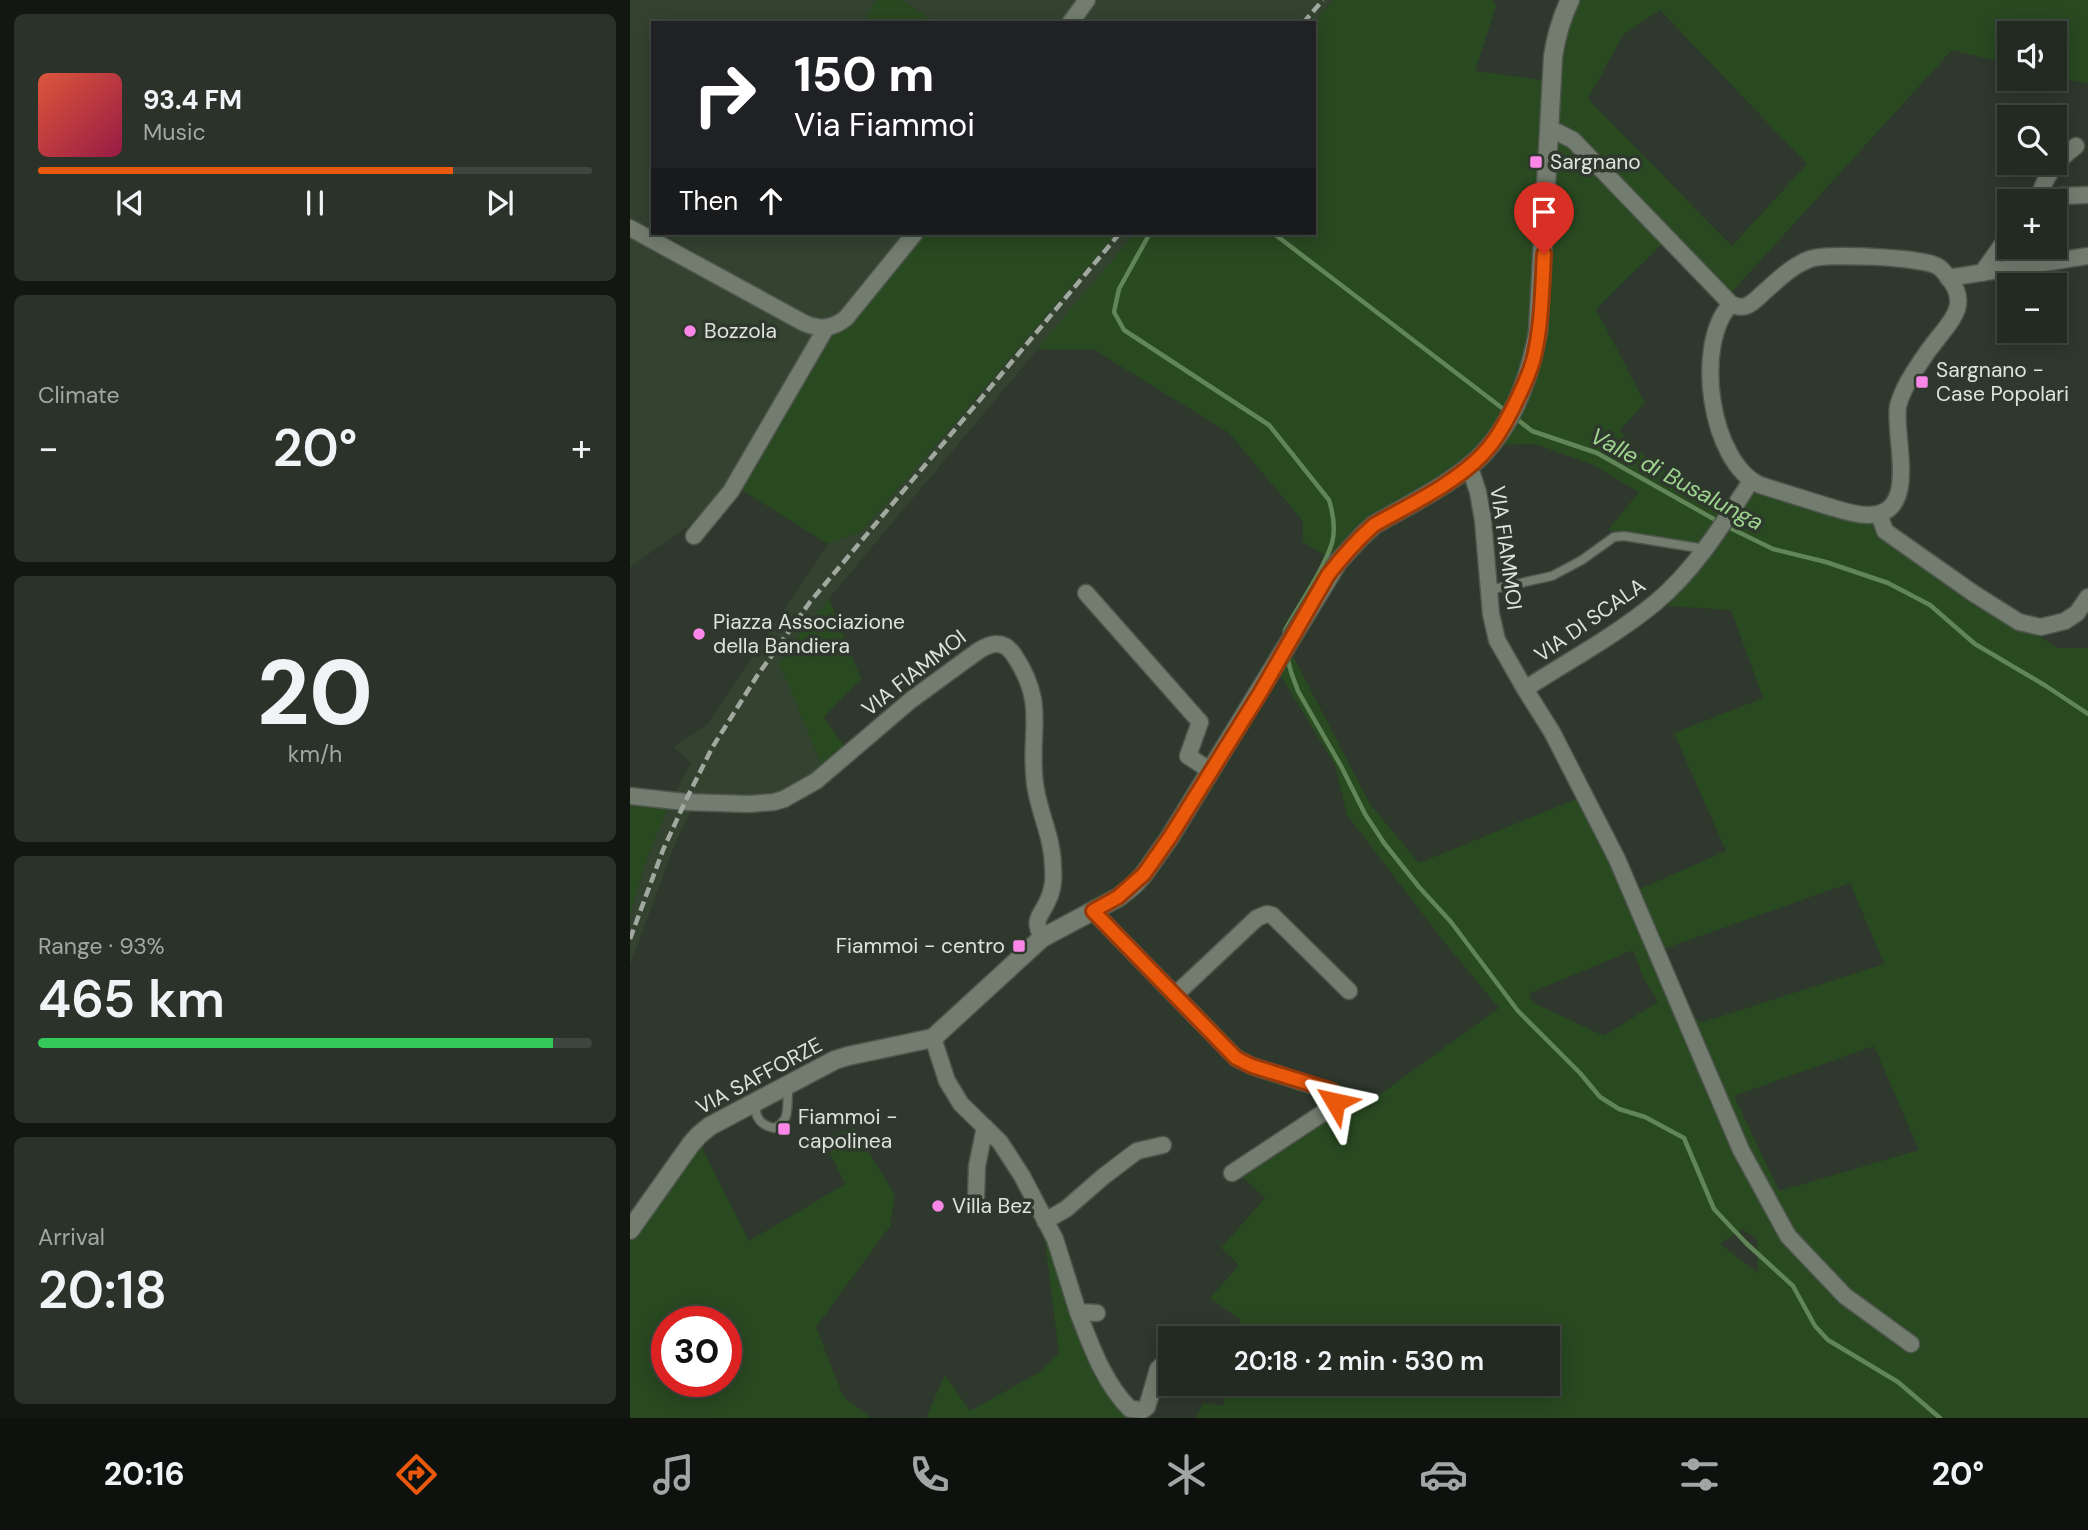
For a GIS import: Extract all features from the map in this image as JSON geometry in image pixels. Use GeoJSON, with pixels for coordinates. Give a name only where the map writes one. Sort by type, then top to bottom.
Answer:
{"type":"FeatureCollection","features":[{"type":"Feature","properties":{"kind":"street"},"geometry":{"type":"LineString","coordinates":[[1071,21],[1087,0]]}},
{"type":"Feature","properties":{"kind":"street"},"geometry":{"type":"LineString","coordinates":[[1467,468],[1482,456],[1506,423],[1525,384],[1533,359],[1538,332],[1555,37],[1570,0]]}},
{"type":"Feature","properties":{"kind":"street"},"geometry":{"type":"LineString","coordinates":[[1550,134],[1557,132],[1573,140],[1731,304],[1742,307],[1749,305],[1790,270],[1819,256],[1844,255],[1919,261],[1937,266],[1955,287],[1958,306],[1952,323],[1941,334],[1903,391],[1898,407],[1897,427],[1901,488],[1891,506],[1879,514],[1849,513],[1752,481],[1739,468],[1719,426],[1709,382],[1712,343],[1717,325],[1731,304]]}},
{"type":"Feature","properties":{"kind":"street"},"geometry":{"type":"LineString","coordinates":[[2041,189],[2060,158],[2076,146]]}},
{"type":"Feature","properties":{"kind":"street"},"geometry":{"type":"LineString","coordinates":[[2067,196],[2088,195]]}},
{"type":"Feature","properties":{"kind":"street"},"geometry":{"type":"LineString","coordinates":[[630,228],[804,323],[818,328],[826,328],[846,318],[913,235]]}},
{"type":"Feature","properties":{"kind":"street"},"geometry":{"type":"LineString","coordinates":[[1982,273],[1997,252]]}},
{"type":"Feature","properties":{"kind":"street"},"geometry":{"type":"LineString","coordinates":[[1948,278],[2088,256]]}},
{"type":"Feature","properties":{"kind":"street"},"geometry":{"type":"LineString","coordinates":[[694,536],[722,504],[739,479],[826,328]]}},
{"type":"Feature","properties":{"kind":"street","name":"VIA FIAMMOI"},"geometry":{"type":"LineString","coordinates":[[630,796],[685,802],[749,804],[784,799],[817,781],[911,700],[978,651],[987,645],[999,643],[1010,649],[1022,668],[1029,681],[1035,707],[1035,785],[1053,853],[1054,871],[1052,891],[1036,926],[1042,938],[1118,897],[1144,874],[1211,771],[1328,575],[1374,525],[1467,468],[1472,474],[1480,502],[1491,614],[1497,640],[1552,732],[1617,859],[1741,1150],[1788,1236],[1845,1296],[1912,1344]]}},
{"type":"Feature","properties":{"kind":"street","name":"VIA DI SCALA"},"geometry":{"type":"LineString","coordinates":[[1525,689],[1656,602],[1705,549],[1752,481]]}},
{"type":"Feature","properties":{"kind":"street"},"geometry":{"type":"LineString","coordinates":[[1879,514],[1885,531],[2019,622],[2040,627],[2065,621],[2077,613],[2088,597]]}},
{"type":"Feature","properties":{"kind":"street"},"geometry":{"type":"LineString","coordinates":[[1086,593],[1200,722],[1188,756],[1211,771]]}},
{"type":"Feature","properties":{"kind":"street"},"geometry":{"type":"LineString","coordinates":[[1093,911],[1236,1058],[1252,1066],[1333,1092],[1335,1102],[1327,1110],[1232,1173]]}},
{"type":"Feature","properties":{"kind":"street"},"geometry":{"type":"LineString","coordinates":[[1175,995],[1257,918],[1267,914],[1272,915],[1349,991]]}},
{"type":"Feature","properties":{"kind":"street"},"geometry":{"type":"LineString","coordinates":[[1042,938],[924,1040],[961,1104],[1000,1142],[1022,1176],[1055,1239],[1090,1343],[1107,1377],[1130,1409],[1143,1410],[1147,1407],[1158,1369]]}},
{"type":"Feature","properties":{"kind":"street","name":"VIA SAFFORZE"},"geometry":{"type":"LineString","coordinates":[[630,1230],[698,1135],[710,1126],[821,1066],[848,1056],[924,1040]]}},
{"type":"Feature","properties":{"kind":"street"},"geometry":{"type":"LineString","coordinates":[[976,1198],[977,1166],[985,1127]]}},
{"type":"Feature","properties":{"kind":"street"},"geometry":{"type":"LineString","coordinates":[[1045,1221],[1066,1209],[1137,1151],[1163,1145]]}},
{"type":"Feature","properties":{"kind":"street"},"geometry":{"type":"LineString","coordinates":[[1078,1312],[1097,1313]]}},
{"type":"Feature","properties":{"kind":"lane"},"geometry":{"type":"LineString","coordinates":[[1489,590],[1552,576],[1582,560],[1614,537],[1624,536],[1705,549]]}},
{"type":"Feature","properties":{"kind":"lane"},"geometry":{"type":"LineString","coordinates":[[756,1102],[757,1118],[763,1124],[774,1128],[779,1126],[787,1118],[790,1084]]}},
{"type":"Feature","properties":{"kind":"shaded area"},"geometry":{"type":"Polygon","coordinates":[[[630,0],[876,0],[864,21],[651,21],[651,230],[636,224],[651,232],[651,235],[657,235],[723,270],[662,235],[906,235],[737,487],[697,520],[630,567],[630,0]]]}},
{"type":"Feature","properties":{"kind":"shaded area"},"geometry":{"type":"Polygon","coordinates":[[[902,0],[1333,0],[1316,21],[933,21],[902,0]]]}},
{"type":"Feature","properties":{"kind":"shaded area"},"geometry":{"type":"Polygon","coordinates":[[[1115,235],[1133,235],[800,633],[779,663],[824,770],[770,799],[698,795],[675,844],[630,965],[630,916],[645,863],[670,803],[691,763],[674,747],[708,723],[828,544],[861,532],[1115,235]]]}},
{"type":"Feature","properties":{"kind":"green space"},"geometry":{"type":"Polygon","coordinates":[[[876,0],[902,0],[933,21],[864,21],[876,0]]]}},
{"type":"Feature","properties":{"kind":"green space"},"geometry":{"type":"Polygon","coordinates":[[[1333,0],[1493,0],[1496,6],[1475,71],[1559,82],[1565,28],[1578,0],[2088,0],[2088,84],[2067,79],[2067,21],[1997,21],[1997,61],[1952,50],[1730,294],[1670,236],[1596,309],[1645,403],[1620,430],[1636,450],[1675,477],[1738,505],[1752,487],[1875,524],[2057,648],[2088,648],[2088,1418],[1197,1418],[1203,1403],[1223,1406],[1225,1396],[1560,1396],[1560,1326],[1239,1326],[1240,1319],[1210,1298],[1239,1265],[1221,1248],[1265,1198],[1239,1174],[1340,1104],[1364,1106],[1499,1008],[1445,943],[1347,815],[1335,765],[1278,671],[1289,648],[1370,804],[1419,863],[1579,798],[1624,896],[1726,851],[1674,733],[1763,698],[1731,610],[1668,606],[1707,551],[1608,530],[1639,492],[1593,465],[1535,444],[1500,445],[1331,559],[1303,542],[1303,521],[1229,433],[1093,349],[1037,349],[1133,235],[1316,235],[1316,21],[1333,0]],[[1660,10],[1623,35],[1588,99],[1732,246],[1807,164],[1660,10]],[[1850,883],[1661,950],[1670,983],[1700,1023],[1884,964],[1850,883]],[[1633,950],[1528,994],[1534,1003],[1604,1036],[1658,1002],[1644,979],[1633,950]],[[1874,1046],[1734,1096],[1779,1191],[1919,1150],[1874,1046]],[[1742,1229],[1720,1244],[1758,1273],[1757,1239],[1742,1229]]]}},
{"type":"Feature","properties":{"kind":"green space"},"geometry":{"type":"Polygon","coordinates":[[[905,235],[1115,235],[861,532],[828,544],[737,487],[830,334],[905,235]]]}},
{"type":"Feature","properties":{"kind":"green space"},"geometry":{"type":"Polygon","coordinates":[[[829,599],[861,679],[824,717],[849,753],[824,770],[779,663],[829,599]]]}},
{"type":"Feature","properties":{"kind":"green space"},"geometry":{"type":"Polygon","coordinates":[[[630,801],[670,803],[645,863],[630,916],[630,801]]]}},
{"type":"Feature","properties":{"kind":"green space"},"geometry":{"type":"Polygon","coordinates":[[[854,1128],[895,1195],[890,1226],[816,1327],[843,1396],[871,1418],[630,1418],[630,1234],[694,1132],[749,1241],[845,1184],[823,1138],[854,1128]]]}},
{"type":"Feature","properties":{"kind":"green space"},"geometry":{"type":"Polygon","coordinates":[[[1045,1241],[1062,1246],[1095,1362],[1135,1418],[926,1418],[945,1375],[970,1411],[1040,1372],[1059,1353],[1045,1241]]]}},
{"type":"Feature","properties":{"kind":"waterway"},"geometry":{"type":"LineString","coordinates":[[1149,235],[1119,289],[1114,312],[1124,330],[1269,425],[1329,500],[1334,521],[1332,543],[1285,630],[1284,637]]}},
{"type":"Feature","properties":{"kind":"waterway","name":"Valle di Busalunga"},"geometry":{"type":"LineString","coordinates":[[1276,235],[1506,411]]}},
{"type":"Feature","properties":{"kind":"waterway","name":"Valle di Busalunga"},"geometry":{"type":"LineString","coordinates":[[1513,416],[1532,431],[1597,453],[1719,522]]}},
{"type":"Feature","properties":{"kind":"waterway","name":"Valle di Busalunga"},"geometry":{"type":"LineString","coordinates":[[1726,526],[1773,549],[1826,562],[1888,583],[1930,605],[1975,644],[2088,714]]}},
{"type":"Feature","properties":{"kind":"waterway"},"geometry":{"type":"LineString","coordinates":[[1287,656],[1298,691],[1365,814],[1384,843],[1451,922],[1518,1011],[1600,1097],[1619,1109],[1645,1117],[1684,1138],[1714,1209],[1793,1286],[1815,1326],[1828,1340],[1898,1382],[1940,1418]]}},
{"type":"Feature","properties":{"kind":"railway"},"geometry":{"type":"LineString","coordinates":[[1305,21],[1323,0]]}},
{"type":"Feature","properties":{"kind":"railway"},"geometry":{"type":"LineString","coordinates":[[630,939],[663,850],[685,802],[712,748],[757,676],[810,602],[1118,235]]}},
{"type":"Feature","properties":{"kind":"place","name":"Sargnano"},"geometry":{"type":"Point","coordinates":[1536,162]}},
{"type":"Feature","properties":{"kind":"place","name":"Bozzola"},"geometry":{"type":"Point","coordinates":[690,331]}},
{"type":"Feature","properties":{"kind":"place","name":"Sargnano - Case Popolari"},"geometry":{"type":"Point","coordinates":[1922,382]}},
{"type":"Feature","properties":{"kind":"place","name":"Piazza Associazione della Bandiera"},"geometry":{"type":"Point","coordinates":[699,634]}},
{"type":"Feature","properties":{"kind":"place","name":"Fiammoi - centro"},"geometry":{"type":"Point","coordinates":[1019,946]}},
{"type":"Feature","properties":{"kind":"place","name":"Fiammoi - capolinea"},"geometry":{"type":"Point","coordinates":[784,1129]}},
{"type":"Feature","properties":{"kind":"place","name":"Villa Bez"},"geometry":{"type":"Point","coordinates":[938,1206]}},
{"type":"Feature","properties":{"kind":"route"},"geometry":{"type":"LineString","coordinates":[[1335,1102],[1333,1092],[1327,1089],[1252,1066],[1236,1058],[1093,911],[1133,885],[1170,837],[1338,562],[1374,525],[1467,468],[1494,442],[1525,384],[1533,359],[1538,332],[1544,254]]}}]}
